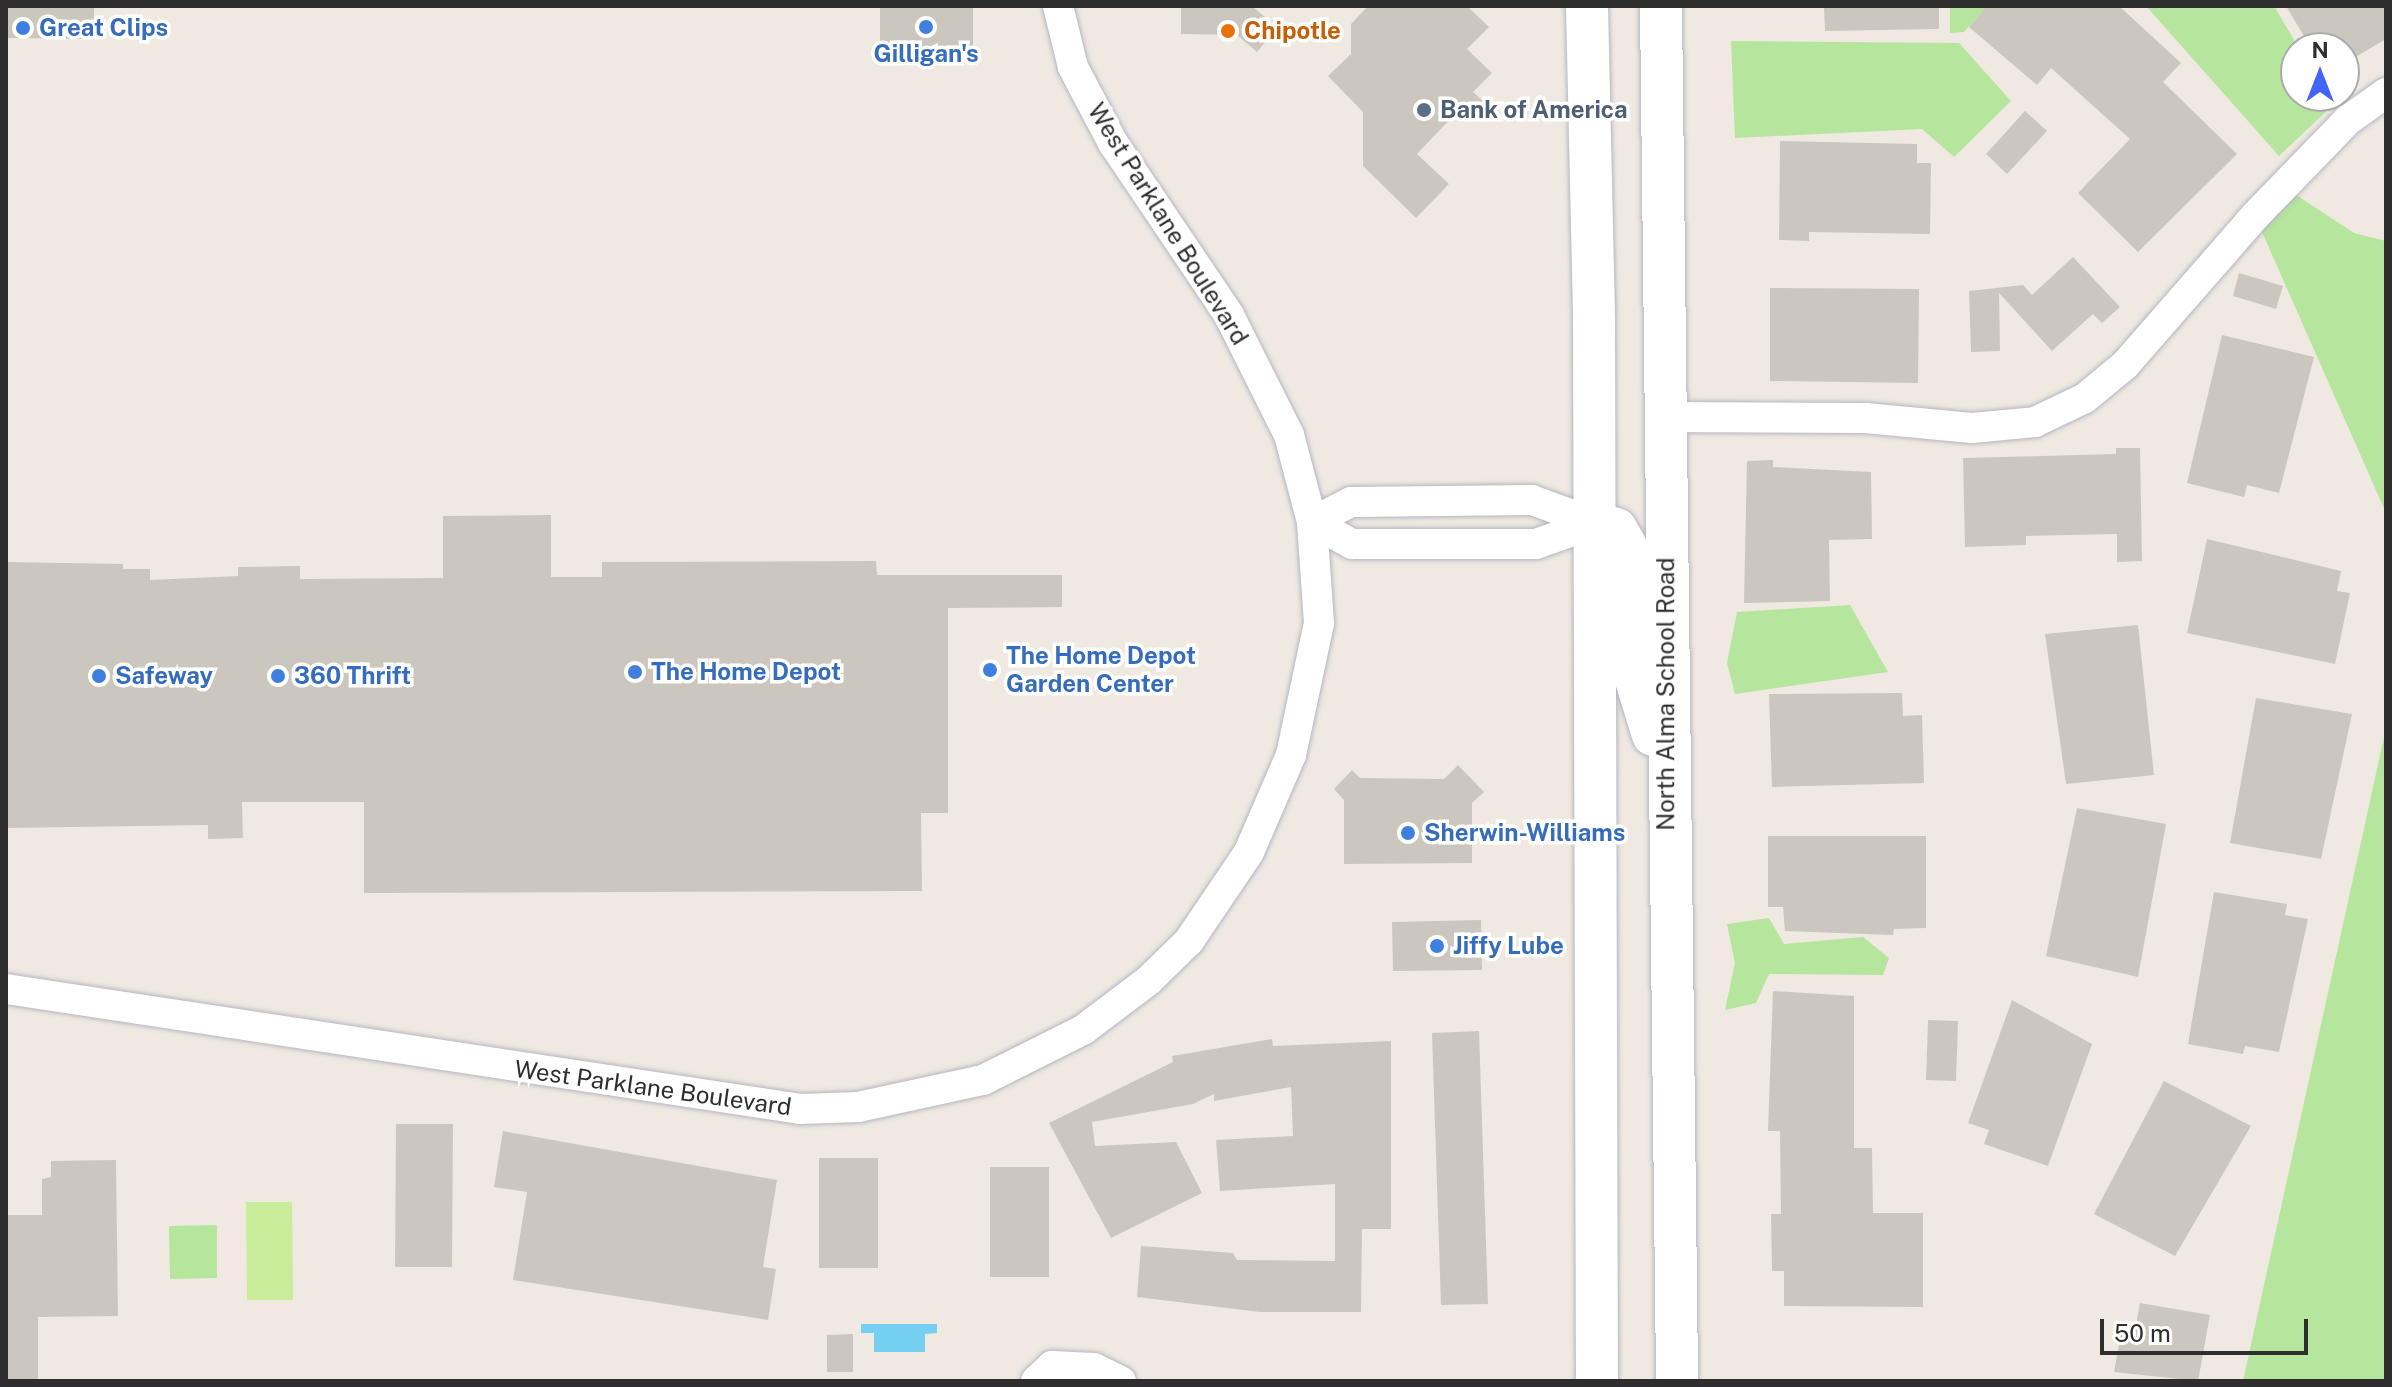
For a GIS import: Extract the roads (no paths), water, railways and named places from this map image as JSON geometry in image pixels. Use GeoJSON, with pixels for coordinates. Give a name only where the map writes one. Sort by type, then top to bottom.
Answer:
{"type":"FeatureCollection","features":[{"type":"Feature","properties":{"kind":"main road"},"geometry":{"type":"LineString","coordinates":[[1587,6],[1595,523],[1597,1381]]}},
{"type":"Feature","properties":{"kind":"main road","name":"North Alma School Road"},"geometry":{"type":"LineString","coordinates":[[1661,6],[1666,778],[1677,1381]]}},
{"type":"Feature","properties":{"kind":"main road"},"geometry":{"type":"LineString","coordinates":[[1595,523],[1616,529],[1630,553],[1633,670],[1666,778]]}},
{"type":"Feature","properties":{"kind":"street","name":"West Parklane Boulevard"},"geometry":{"type":"LineString","coordinates":[[6,989],[746,1104],[858,1107],[983,1080],[1083,1030],[1149,980],[1189,941],[1249,852],[1291,755],[1309,692],[1319,623],[1312,522],[1289,435],[1229,315],[1113,143],[1073,67],[1058,6]]}},
{"type":"Feature","properties":{"kind":"street"},"geometry":{"type":"LineString","coordinates":[[1664,417],[1888,421],[1972,428],[2035,422],[2085,398],[2125,365],[2348,120],[2386,93]]}},
{"type":"Feature","properties":{"kind":"street"},"geometry":{"type":"LineString","coordinates":[[1312,522],[1351,502],[1532,500],[1595,523]]}},
{"type":"Feature","properties":{"kind":"street"},"geometry":{"type":"LineString","coordinates":[[1312,522],[1352,544],[1536,544],[1595,523]]}},
{"type":"Feature","properties":{"kind":"street"},"geometry":{"type":"LineString","coordinates":[[1044,1374],[1094,1368],[1121,1381]]}},
{"type":"Feature","properties":{"kind":"water"},"geometry":{"type":"Polygon","coordinates":[[[861,1324],[937,1324],[937,1333],[925,1334],[925,1352],[874,1352],[874,1333],[861,1333],[861,1324]]]}},
{"type":"Feature","properties":{"kind":"place","name":"Gilligan's"},"geometry":{"type":"Point","coordinates":[926,27]}},
{"type":"Feature","properties":{"kind":"place","name":"Great Clips"},"geometry":{"type":"Point","coordinates":[23,28]}},
{"type":"Feature","properties":{"kind":"place","name":"Chipotle"},"geometry":{"type":"Point","coordinates":[1228,31]}},
{"type":"Feature","properties":{"kind":"place","name":"Bank of America"},"geometry":{"type":"Point","coordinates":[1424,110]}},
{"type":"Feature","properties":{"kind":"place","name":"The Home Depot Garden Center"},"geometry":{"type":"Point","coordinates":[990,670]}},
{"type":"Feature","properties":{"kind":"place","name":"The Home Depot"},"geometry":{"type":"Point","coordinates":[635,672]}},
{"type":"Feature","properties":{"kind":"place","name":"Safeway"},"geometry":{"type":"Point","coordinates":[99,676]}},
{"type":"Feature","properties":{"kind":"place","name":"360 Thrift"},"geometry":{"type":"Point","coordinates":[278,676]}},
{"type":"Feature","properties":{"kind":"place","name":"Sherwin-Williams"},"geometry":{"type":"Point","coordinates":[1408,833]}},
{"type":"Feature","properties":{"kind":"place","name":"Jiffy Lube"},"geometry":{"type":"Point","coordinates":[1437,946]}}]}
